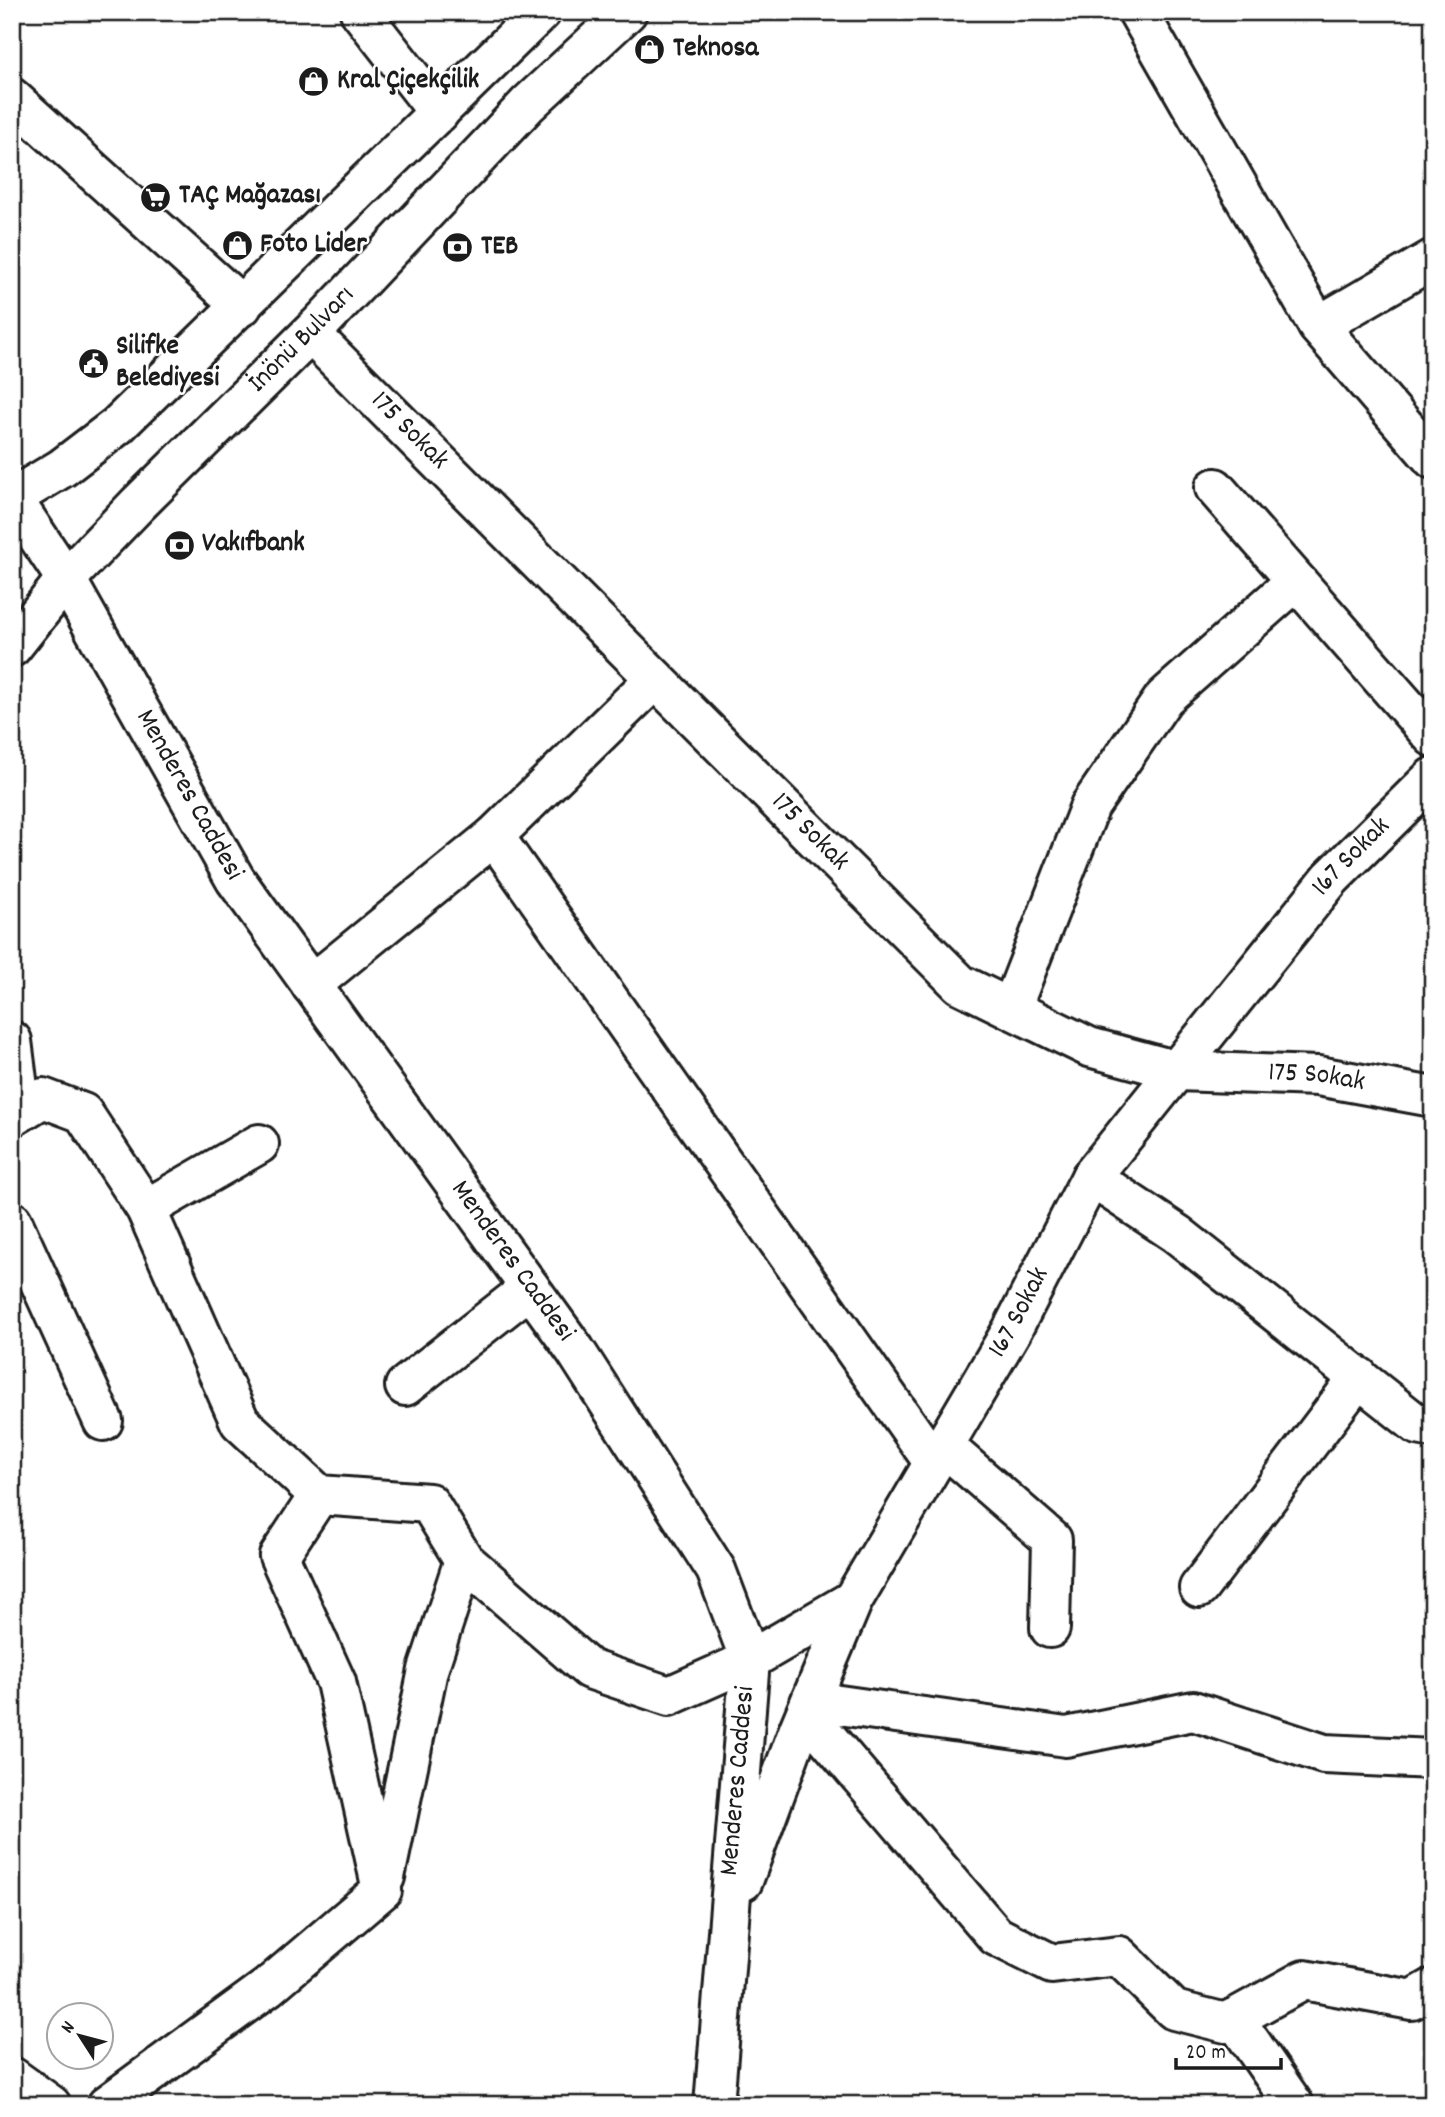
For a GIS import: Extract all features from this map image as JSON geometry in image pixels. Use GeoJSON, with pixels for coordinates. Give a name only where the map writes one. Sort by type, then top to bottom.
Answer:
{"type":"FeatureCollection","features":[{"type":"Feature","properties":{"kind":"street"},"geometry":{"type":"LineString","coordinates":[[360,12],[439,113]]}},
{"type":"Feature","properties":{"kind":"street"},"geometry":{"type":"LineString","coordinates":[[12,498],[62,468],[117,426],[541,12]]}},
{"type":"Feature","properties":{"kind":"street","name":"İnönü Bulvarı"},"geometry":{"type":"LineString","coordinates":[[12,647],[66,579],[138,504],[311,334],[528,104],[627,12]]}},
{"type":"Feature","properties":{"kind":"street"},"geometry":{"type":"LineString","coordinates":[[1138,12],[1318,326],[1433,459]]}},
{"type":"Feature","properties":{"kind":"street"},"geometry":{"type":"LineString","coordinates":[[12,97],[242,306]]}},
{"type":"Feature","properties":{"kind":"street"},"geometry":{"type":"LineString","coordinates":[[1318,326],[1433,259]]}},
{"type":"Feature","properties":{"kind":"street","name":"175 Sokak"},"geometry":{"type":"LineString","coordinates":[[311,334],[960,984],[1089,1047],[1178,1071],[1318,1076],[1433,1097]]}},
{"type":"Feature","properties":{"kind":"street"},"geometry":{"type":"LineString","coordinates":[[1215,488],[1433,737]]}},
{"type":"Feature","properties":{"kind":"street","name":"Menderes Caddesi"},"geometry":{"type":"LineString","coordinates":[[12,498],[66,579],[235,879],[575,1350],[716,1570],[750,1660],[714,2105]]}},
{"type":"Feature","properties":{"kind":"street"},"geometry":{"type":"LineString","coordinates":[[1011,1009],[1090,806],[1164,698],[1296,581]]}},
{"type":"Feature","properties":{"kind":"street"},"geometry":{"type":"LineString","coordinates":[[311,985],[494,836],[655,679]]}},
{"type":"Feature","properties":{"kind":"street","name":"167 Sokak"},"geometry":{"type":"LineString","coordinates":[[727,1924],[809,1707],[853,1600],[1012,1330],[1091,1177],[1331,878],[1433,777]]}},
{"type":"Feature","properties":{"kind":"street"},"geometry":{"type":"LineString","coordinates":[[494,836],[939,1454],[1052,1540],[1050,1628]]}},
{"type":"Feature","properties":{"kind":"street"},"geometry":{"type":"LineString","coordinates":[[12,1041],[17,1114],[43,1098],[83,1113],[146,1209],[240,1422],[319,1495],[429,1503],[464,1560],[589,1670],[669,1696],[750,1660],[853,1600]]}},
{"type":"Feature","properties":{"kind":"street"},"geometry":{"type":"LineString","coordinates":[[146,1209],[259,1144]]}},
{"type":"Feature","properties":{"kind":"street"},"geometry":{"type":"LineString","coordinates":[[1091,1177],[1177,1234],[1418,1425],[1433,1428]]}},
{"type":"Feature","properties":{"kind":"street"},"geometry":{"type":"LineString","coordinates":[[12,1220],[103,1421]]}},
{"type":"Feature","properties":{"kind":"street"},"geometry":{"type":"LineString","coordinates":[[405,1385],[530,1288]]}},
{"type":"Feature","properties":{"kind":"street"},"geometry":{"type":"LineString","coordinates":[[1199,1588],[1359,1377]]}},
{"type":"Feature","properties":{"kind":"street"},"geometry":{"type":"LineString","coordinates":[[319,1495],[279,1556],[336,1682],[382,1890]]}},
{"type":"Feature","properties":{"kind":"street"},"geometry":{"type":"LineString","coordinates":[[107,2105],[268,1987],[382,1890],[428,1670],[464,1560]]}},
{"type":"Feature","properties":{"kind":"street"},"geometry":{"type":"LineString","coordinates":[[809,1707],[1066,1737],[1193,1711],[1324,1754],[1433,1759]]}},
{"type":"Feature","properties":{"kind":"street"},"geometry":{"type":"LineString","coordinates":[[809,1707],[996,1936],[1052,1964],[1119,1956],[1174,2010],[1226,2022],[1304,1980],[1412,2000],[1433,1989]]}},
{"type":"Feature","properties":{"kind":"street"},"geometry":{"type":"LineString","coordinates":[[1234,2018],[1294,2105]]}},
{"type":"Feature","properties":{"kind":"street"},"geometry":{"type":"LineString","coordinates":[[12,2077],[51,2105]]}},
{"type":"Feature","properties":{"kind":"place","name":"Teknosa"},"geometry":{"type":"Point","coordinates":[650,50]}},
{"type":"Feature","properties":{"kind":"place","name":"Kral Çiçekçilik"},"geometry":{"type":"Point","coordinates":[314,82]}},
{"type":"Feature","properties":{"kind":"place","name":"TAÇ Mağazası"},"geometry":{"type":"Point","coordinates":[156,197]}},
{"type":"Feature","properties":{"kind":"place","name":"Foto Lider"},"geometry":{"type":"Point","coordinates":[237,246]}},
{"type":"Feature","properties":{"kind":"place","name":"TEB"},"geometry":{"type":"Point","coordinates":[458,248]}},
{"type":"Feature","properties":{"kind":"place","name":"Silifke Belediyesi"},"geometry":{"type":"Point","coordinates":[93,364]}},
{"type":"Feature","properties":{"kind":"place","name":"Vakıfbank"},"geometry":{"type":"Point","coordinates":[179,545]}}]}
